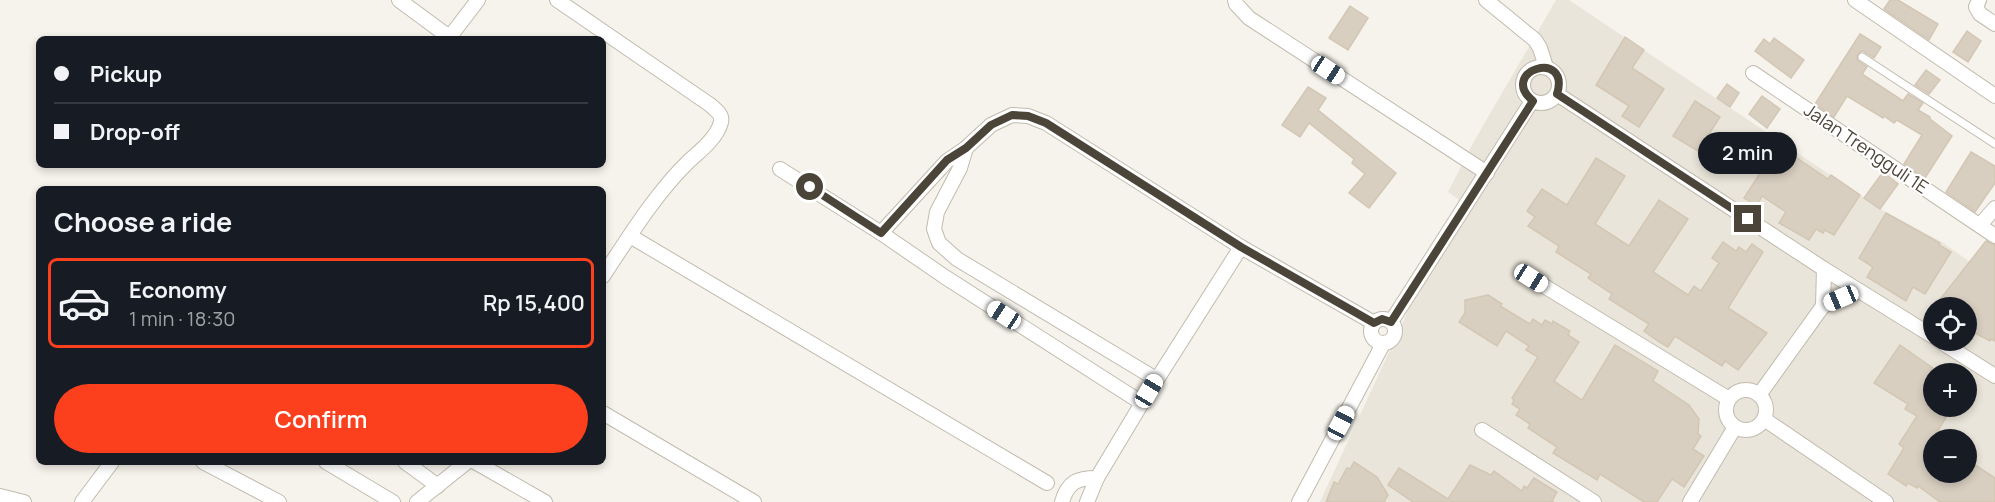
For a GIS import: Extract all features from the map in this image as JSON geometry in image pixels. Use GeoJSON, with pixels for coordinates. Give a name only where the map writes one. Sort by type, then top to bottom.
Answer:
{"type":"FeatureCollection","features":[{"type":"Feature","properties":{"kind":"street"},"geometry":{"type":"LineString","coordinates":[[399,0],[445,34],[452,34],[478,0]]}},
{"type":"Feature","properties":{"kind":"street"},"geometry":{"type":"LineString","coordinates":[[557,0],[709,104],[720,115],[721,120],[715,134],[678,172],[606,272]]}},
{"type":"Feature","properties":{"kind":"street"},"geometry":{"type":"LineString","coordinates":[[1235,0],[1249,18],[1487,173]]}},
{"type":"Feature","properties":{"kind":"street"},"geometry":{"type":"LineString","coordinates":[[1486,0],[1535,40],[1546,68]]}},
{"type":"Feature","properties":{"kind":"street"},"geometry":{"type":"LineString","coordinates":[[1855,0],[1995,96]]}},
{"type":"Feature","properties":{"kind":"street"},"geometry":{"type":"LineString","coordinates":[[1978,0],[1976,8],[1980,14],[1995,24]]}},
{"type":"Feature","properties":{"kind":"street"},"geometry":{"type":"LineString","coordinates":[[1538,67],[1546,68],[1553,71],[1558,78],[1557,94],[1546,102],[1533,101],[1524,89],[1526,75],[1538,67]]}},
{"type":"Feature","properties":{"kind":"street","name":"Jalan Trengguli 1E"},"geometry":{"type":"LineString","coordinates":[[1753,73],[1995,236]]}},
{"type":"Feature","properties":{"kind":"street"},"geometry":{"type":"LineString","coordinates":[[1557,94],[1824,269],[1923,330]]}},
{"type":"Feature","properties":{"kind":"street"},"geometry":{"type":"LineString","coordinates":[[1391,322],[1533,101]]}},
{"type":"Feature","properties":{"kind":"street"},"geometry":{"type":"LineString","coordinates":[[881,233],[947,160],[966,148],[999,120],[1012,115],[1028,116],[1046,123],[1241,247],[1374,323]]}},
{"type":"Feature","properties":{"kind":"street"},"geometry":{"type":"LineString","coordinates":[[966,148],[960,168],[937,212],[934,229],[939,243],[957,259],[1156,379]]}},
{"type":"Feature","properties":{"kind":"street"},"geometry":{"type":"LineString","coordinates":[[780,169],[881,233],[945,278],[1142,403]]}},
{"type":"Feature","properties":{"kind":"street"},"geometry":{"type":"LineString","coordinates":[[934,174],[950,188]]}},
{"type":"Feature","properties":{"kind":"street"},"geometry":{"type":"LineString","coordinates":[[1980,225],[1995,208]]}},
{"type":"Feature","properties":{"kind":"street"},"geometry":{"type":"LineString","coordinates":[[630,236],[1047,483]]}},
{"type":"Feature","properties":{"kind":"street"},"geometry":{"type":"LineString","coordinates":[[1087,502],[1097,478],[1156,379],[1241,247]]}},
{"type":"Feature","properties":{"kind":"street"},"geometry":{"type":"LineString","coordinates":[[945,278],[957,259]]}},
{"type":"Feature","properties":{"kind":"street"},"geometry":{"type":"LineString","coordinates":[[1823,306],[1824,269]]}},
{"type":"Feature","properties":{"kind":"street"},"geometry":{"type":"LineString","coordinates":[[1531,278],[1729,399]]}},
{"type":"Feature","properties":{"kind":"street"},"geometry":{"type":"LineString","coordinates":[[1759,395],[1823,306],[1859,291]]}},
{"type":"Feature","properties":{"kind":"street"},"geometry":{"type":"LineString","coordinates":[[1299,502],[1383,344],[1394,336],[1394,326],[1391,322],[1382,319],[1374,323],[1371,328],[1373,339],[1383,344]]}},
{"type":"Feature","properties":{"kind":"street"},"geometry":{"type":"LineString","coordinates":[[1955,351],[1995,376]]}},
{"type":"Feature","properties":{"kind":"street"},"geometry":{"type":"LineString","coordinates":[[1740,391],[1759,395],[1766,406],[1764,419],[1760,425],[1748,430],[1735,427],[1727,418],[1729,399],[1740,391]]}},
{"type":"Feature","properties":{"kind":"street"},"geometry":{"type":"LineString","coordinates":[[606,415],[754,502]]}},
{"type":"Feature","properties":{"kind":"street"},"geometry":{"type":"LineString","coordinates":[[1764,419],[1886,502]]}},
{"type":"Feature","properties":{"kind":"street"},"geometry":{"type":"LineString","coordinates":[[1690,502],[1735,427]]}},
{"type":"Feature","properties":{"kind":"street"},"geometry":{"type":"LineString","coordinates":[[1482,430],[1594,502]]}},
{"type":"Feature","properties":{"kind":"street"},"geometry":{"type":"LineString","coordinates":[[82,502],[110,465]]}},
{"type":"Feature","properties":{"kind":"street"},"geometry":{"type":"LineString","coordinates":[[209,465],[279,502]]}},
{"type":"Feature","properties":{"kind":"street"},"geometry":{"type":"LineString","coordinates":[[332,465],[393,502]]}},
{"type":"Feature","properties":{"kind":"street"},"geometry":{"type":"LineString","coordinates":[[409,465],[438,486]]}},
{"type":"Feature","properties":{"kind":"street"},"geometry":{"type":"LineString","coordinates":[[417,502],[463,465]]}},
{"type":"Feature","properties":{"kind":"street"},"geometry":{"type":"LineString","coordinates":[[480,465],[545,502]]}},
{"type":"Feature","properties":{"kind":"street"},"geometry":{"type":"LineString","coordinates":[[1062,502],[1069,486],[1076,480],[1097,478]]}},
{"type":"Feature","properties":{"kind":"street"},"geometry":{"type":"LineString","coordinates":[[0,496],[24,502]]}},
{"type":"Feature","properties":{"kind":"lane"},"geometry":{"type":"LineString","coordinates":[[1862,57],[1995,144]]}},
{"type":"Feature","properties":{"kind":"shaded area"},"geometry":{"type":"Polygon","coordinates":[[[1556,0],[1569,0],[1884,211],[1942,242],[1995,280],[1995,502],[1320,502],[1459,200],[1448,192],[1473,143],[1556,0]]]}},
{"type":"Feature","properties":{"kind":"building"},"geometry":{"type":"Polygon","coordinates":[[[1890,0],[1898,0],[1938,24],[1929,40],[1884,9],[1890,0]]]}},
{"type":"Feature","properties":{"kind":"building"},"geometry":{"type":"Polygon","coordinates":[[[1350,6],[1368,18],[1348,50],[1329,38],[1350,6]]]}},
{"type":"Feature","properties":{"kind":"building"},"geometry":{"type":"Polygon","coordinates":[[[1967,31],[1981,41],[1968,62],[1953,52],[1967,31]]]}},
{"type":"Feature","properties":{"kind":"building"},"geometry":{"type":"Polygon","coordinates":[[[1860,34],[1881,47],[1874,58],[1863,51],[1858,53],[1857,60],[1867,67],[1862,74],[1903,101],[1908,94],[1923,103],[1918,110],[1952,136],[1925,178],[1904,164],[1922,135],[1897,120],[1894,123],[1884,116],[1883,118],[1847,96],[1834,117],[1815,104],[1860,34]]]}},
{"type":"Feature","properties":{"kind":"building"},"geometry":{"type":"Polygon","coordinates":[[[1625,37],[1644,50],[1632,68],[1664,89],[1639,127],[1622,116],[1629,106],[1596,85],[1625,37]]]}},
{"type":"Feature","properties":{"kind":"building"},"geometry":{"type":"Polygon","coordinates":[[[1774,38],[1804,60],[1791,78],[1755,51],[1764,39],[1770,44],[1774,38]]]}},
{"type":"Feature","properties":{"kind":"building"},"geometry":{"type":"Polygon","coordinates":[[[1926,70],[1940,80],[1929,94],[1915,85],[1926,70]]]}},
{"type":"Feature","properties":{"kind":"building"},"geometry":{"type":"Polygon","coordinates":[[[1727,84],[1739,93],[1730,107],[1717,98],[1727,84]]]}},
{"type":"Feature","properties":{"kind":"building"},"geometry":{"type":"Polygon","coordinates":[[[1308,87],[1326,98],[1318,110],[1396,173],[1369,208],[1349,193],[1365,174],[1352,163],[1354,159],[1309,123],[1300,137],[1282,125],[1308,87]]]}},
{"type":"Feature","properties":{"kind":"building"},"geometry":{"type":"Polygon","coordinates":[[[1762,96],[1780,109],[1767,128],[1749,114],[1762,96]]]}},
{"type":"Feature","properties":{"kind":"building"},"geometry":{"type":"Polygon","coordinates":[[[1695,101],[1720,117],[1698,151],[1673,136],[1695,101]]]}},
{"type":"Feature","properties":{"kind":"building"},"geometry":{"type":"Polygon","coordinates":[[[1778,145],[1828,179],[1831,175],[1860,195],[1834,235],[1825,230],[1823,233],[1816,229],[1809,240],[1779,223],[1786,212],[1762,196],[1757,206],[1744,198],[1778,145]]]}},
{"type":"Feature","properties":{"kind":"building"},"geometry":{"type":"Polygon","coordinates":[[[1971,152],[1995,166],[1995,183],[1975,212],[1946,192],[1971,152]]]}},
{"type":"Feature","properties":{"kind":"building"},"geometry":{"type":"Polygon","coordinates":[[[1596,158],[1625,176],[1595,224],[1629,246],[1659,200],[1688,219],[1653,272],[1688,295],[1694,286],[1701,291],[1719,263],[1712,258],[1723,242],[1736,251],[1739,247],[1746,252],[1752,244],[1763,252],[1728,308],[1767,333],[1738,370],[1725,361],[1722,366],[1675,336],[1668,347],[1658,341],[1644,331],[1649,324],[1609,299],[1612,294],[1588,278],[1591,274],[1556,252],[1559,246],[1528,226],[1535,217],[1527,211],[1542,189],[1567,205],[1596,158]]]}},
{"type":"Feature","properties":{"kind":"building"},"geometry":{"type":"Polygon","coordinates":[[[1883,172],[1898,184],[1880,209],[1864,198],[1883,172]]]}},
{"type":"Feature","properties":{"kind":"building"},"geometry":{"type":"Polygon","coordinates":[[[1886,213],[1940,243],[1939,245],[1951,252],[1925,294],[1913,287],[1906,301],[1867,277],[1873,267],[1859,258],[1886,213]]]}},
{"type":"Feature","properties":{"kind":"building"},"geometry":{"type":"Polygon","coordinates":[[[1986,241],[1995,245],[1995,341],[1977,334],[1977,297],[1942,297],[1986,241]]]}},
{"type":"Feature","properties":{"kind":"building"},"geometry":{"type":"Polygon","coordinates":[[[1488,295],[1502,304],[1500,306],[1530,324],[1533,319],[1542,325],[1545,320],[1552,324],[1553,321],[1570,331],[1568,335],[1579,342],[1554,381],[1582,400],[1615,345],[1658,371],[1653,381],[1689,405],[1699,419],[1698,434],[1701,436],[1693,449],[1704,456],[1684,487],[1672,479],[1657,502],[1644,502],[1600,474],[1597,480],[1553,453],[1557,447],[1528,428],[1530,424],[1516,415],[1520,409],[1512,404],[1514,400],[1512,398],[1538,357],[1526,350],[1529,346],[1506,331],[1497,346],[1459,322],[1465,313],[1465,300],[1488,295]]]}},
{"type":"Feature","properties":{"kind":"building"},"geometry":{"type":"Polygon","coordinates":[[[1900,345],[1926,363],[1923,363],[1923,417],[1946,417],[1939,429],[1923,429],[1923,483],[1977,483],[1977,466],[1995,478],[1995,502],[1940,502],[1918,486],[1917,488],[1908,483],[1906,486],[1888,474],[1904,448],[1899,444],[1917,416],[1905,409],[1908,404],[1874,383],[1900,345]]]}},
{"type":"Feature","properties":{"kind":"building"},"geometry":{"type":"Polygon","coordinates":[[[1354,462],[1377,477],[1388,495],[1384,502],[1326,502],[1334,482],[1338,484],[1347,468],[1350,469],[1354,462]]]}},
{"type":"Feature","properties":{"kind":"building"},"geometry":{"type":"Polygon","coordinates":[[[1470,465],[1491,475],[1494,471],[1522,491],[1524,486],[1527,488],[1534,478],[1557,492],[1552,501],[1554,502],[1413,502],[1388,485],[1399,468],[1448,499],[1470,465]]]}},
{"type":"Feature","properties":{"kind":"route"},"geometry":{"type":"LineString","coordinates":[[810,187],[881,233],[947,160],[966,148],[999,120],[1012,115],[1028,116],[1046,123],[1241,247],[1374,323],[1382,319],[1391,322],[1533,101],[1527,96],[1523,82],[1526,75],[1538,67],[1553,71],[1558,78],[1557,94],[1748,219]]}}]}
